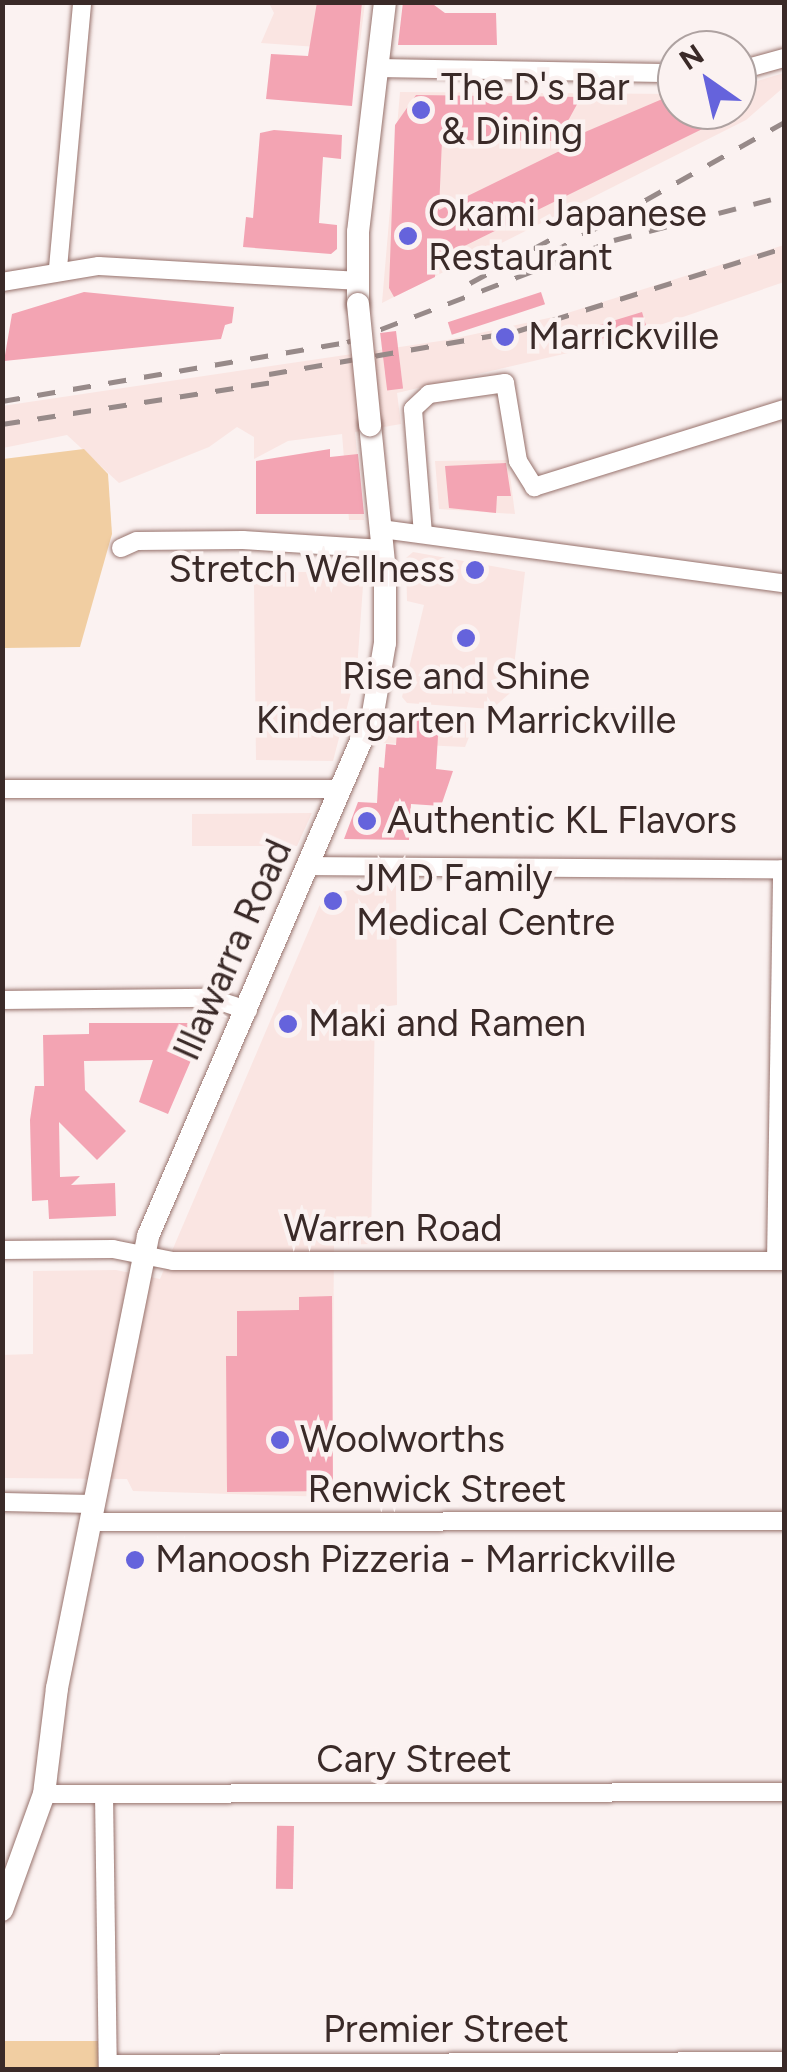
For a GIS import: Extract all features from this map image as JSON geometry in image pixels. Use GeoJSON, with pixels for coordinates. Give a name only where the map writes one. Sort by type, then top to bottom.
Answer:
{"type":"FeatureCollection","features":[{"type":"Feature","properties":{"kind":"main road","name":"Illawarra Road"},"geometry":{"type":"LineString","coordinates":[[2,1910],[44,1794],[91,1513],[142,1255],[342,789],[378,692],[385,643],[382,539],[357,293],[386,2]]}},
{"type":"Feature","properties":{"kind":"street"},"geometry":{"type":"LineString","coordinates":[[58,268],[82,2]]}},
{"type":"Feature","properties":{"kind":"street"},"geometry":{"type":"LineString","coordinates":[[757,65],[784,58]]}},
{"type":"Feature","properties":{"kind":"street"},"geometry":{"type":"LineString","coordinates":[[378,68],[657,73]]}},
{"type":"Feature","properties":{"kind":"street"},"geometry":{"type":"LineString","coordinates":[[2,282],[58,268],[357,293]]}},
{"type":"Feature","properties":{"kind":"street"},"geometry":{"type":"LineString","coordinates":[[423,534],[413,414],[422,397],[504,383],[518,461],[534,487],[784,409]]}},
{"type":"Feature","properties":{"kind":"street"},"geometry":{"type":"LineString","coordinates":[[120,548],[137,541],[382,539],[423,534],[784,584]]}},
{"type":"Feature","properties":{"kind":"street"},"geometry":{"type":"LineString","coordinates":[[2,788],[342,789]]}},
{"type":"Feature","properties":{"kind":"street"},"geometry":{"type":"LineString","coordinates":[[309,866],[783,868],[781,1260]]}},
{"type":"Feature","properties":{"kind":"street"},"geometry":{"type":"LineString","coordinates":[[2,1000],[210,998],[248,1010]]}},
{"type":"Feature","properties":{"kind":"street","name":"Warren Road"},"geometry":{"type":"LineString","coordinates":[[2,1250],[142,1255],[173,1261],[781,1260]]}},
{"type":"Feature","properties":{"kind":"street","name":"Renwick Street"},"geometry":{"type":"LineString","coordinates":[[2,1502],[91,1513],[784,1521]]}},
{"type":"Feature","properties":{"kind":"street","name":"Cary Street"},"geometry":{"type":"LineString","coordinates":[[44,1794],[784,1792]]}},
{"type":"Feature","properties":{"kind":"street"},"geometry":{"type":"LineString","coordinates":[[104,1794],[108,2067]]}},
{"type":"Feature","properties":{"kind":"street","name":"Premier Street"},"geometry":{"type":"LineString","coordinates":[[108,2067],[748,2066],[784,2061]]}},
{"type":"Feature","properties":{"kind":"shaded area"},"geometry":{"type":"Polygon","coordinates":[[[269,3],[365,3],[359,50],[261,43],[274,13],[269,3]]]}},
{"type":"Feature","properties":{"kind":"shaded area"},"geometry":{"type":"Polygon","coordinates":[[[784,73],[784,87],[757,110],[757,81],[784,73]]]}},
{"type":"Feature","properties":{"kind":"shaded area"},"geometry":{"type":"Polygon","coordinates":[[[400,92],[657,94],[657,130],[726,130],[382,303],[400,92]]]}},
{"type":"Feature","properties":{"kind":"shaded area"},"geometry":{"type":"Polygon","coordinates":[[[784,245],[784,282],[602,345],[397,393],[401,424],[355,432],[364,520],[349,520],[342,434],[288,441],[254,459],[254,437],[237,427],[209,447],[119,483],[67,435],[3,448],[2,406],[447,340],[558,316],[784,245]]]}},
{"type":"Feature","properties":{"kind":"shaded area"},"geometry":{"type":"Polygon","coordinates":[[[84,449],[108,474],[112,534],[80,647],[3,648],[3,459],[84,449]]]}},
{"type":"Feature","properties":{"kind":"shaded area"},"geometry":{"type":"Polygon","coordinates":[[[508,460],[515,514],[439,509],[435,461],[508,460]]]}},
{"type":"Feature","properties":{"kind":"shaded area","name":"Rise and Shine Kindergarten Marrickville"},"geometry":{"type":"Polygon","coordinates":[[[413,552],[525,572],[511,692],[492,709],[407,703],[402,697],[424,605],[407,601],[406,558],[413,552]]]}},
{"type":"Feature","properties":{"kind":"shaded area"},"geometry":{"type":"Polygon","coordinates":[[[267,572],[364,572],[357,669],[333,761],[256,760],[254,585],[267,572]]]}},
{"type":"Feature","properties":{"kind":"shaded area"},"geometry":{"type":"Polygon","coordinates":[[[390,720],[475,722],[465,747],[381,743],[390,720]]]}},
{"type":"Feature","properties":{"kind":"shaded area"},"geometry":{"type":"Polygon","coordinates":[[[312,813],[297,846],[192,846],[192,814],[312,813]]]}},
{"type":"Feature","properties":{"kind":"shaded area"},"geometry":{"type":"Polygon","coordinates":[[[396,882],[397,1005],[375,1008],[371,1244],[334,1245],[332,1497],[133,1491],[127,1479],[3,1478],[2,1355],[33,1354],[33,1271],[116,1270],[160,1279],[324,895],[396,882]]]}},
{"type":"Feature","properties":{"kind":"shaded area"},"geometry":{"type":"Polygon","coordinates":[[[3,2041],[98,2041],[98,2069],[3,2069],[3,2041]]]}},
{"type":"Feature","properties":{"kind":"building"},"geometry":{"type":"Polygon","coordinates":[[[317,2],[362,2],[352,106],[266,99],[271,54],[308,56],[317,2]]]}},
{"type":"Feature","properties":{"kind":"building"},"geometry":{"type":"Polygon","coordinates":[[[403,2],[430,2],[445,13],[496,13],[497,45],[398,45],[403,2]]]}},
{"type":"Feature","properties":{"kind":"building"},"geometry":{"type":"Polygon","coordinates":[[[416,95],[581,97],[557,141],[442,140],[439,210],[580,141],[564,141],[657,101],[657,130],[700,130],[436,260],[435,277],[394,297],[389,288],[395,125],[416,95]]]}},
{"type":"Feature","properties":{"kind":"building"},"geometry":{"type":"Polygon","coordinates":[[[274,130],[342,135],[341,159],[323,157],[319,223],[337,225],[337,249],[331,254],[243,247],[246,217],[253,218],[260,133],[274,130]]]}},
{"type":"Feature","properties":{"kind":"building"},"geometry":{"type":"Polygon","coordinates":[[[84,292],[234,307],[232,323],[225,325],[221,339],[4,361],[12,314],[84,292]]]}},
{"type":"Feature","properties":{"kind":"building"},"geometry":{"type":"Polygon","coordinates":[[[541,292],[545,304],[452,335],[448,322],[541,292]]]}},
{"type":"Feature","properties":{"kind":"building"},"geometry":{"type":"Polygon","coordinates":[[[642,312],[646,325],[599,340],[595,326],[642,312]]]}},
{"type":"Feature","properties":{"kind":"building"},"geometry":{"type":"Polygon","coordinates":[[[396,331],[403,389],[387,391],[380,333],[396,331]]]}},
{"type":"Feature","properties":{"kind":"building"},"geometry":{"type":"Polygon","coordinates":[[[330,449],[330,457],[358,454],[364,514],[256,514],[256,461],[330,449]]]}},
{"type":"Feature","properties":{"kind":"building"},"geometry":{"type":"Polygon","coordinates":[[[506,463],[511,496],[497,496],[496,513],[449,508],[445,466],[506,463]]]}},
{"type":"Feature","properties":{"kind":"building"},"geometry":{"type":"Polygon","coordinates":[[[398,718],[439,720],[436,769],[453,771],[441,806],[411,804],[409,840],[344,839],[358,802],[377,803],[379,767],[384,768],[386,744],[396,745],[398,718]]]}},
{"type":"Feature","properties":{"kind":"building"},"geometry":{"type":"Polygon","coordinates":[[[89,1023],[197,1023],[204,1030],[168,1114],[139,1102],[153,1060],[84,1061],[85,1090],[126,1131],[97,1160],[59,1122],[60,1177],[80,1176],[71,1185],[115,1183],[116,1216],[49,1219],[48,1200],[32,1201],[30,1120],[35,1086],[44,1086],[43,1035],[89,1034],[89,1023]]]}},
{"type":"Feature","properties":{"kind":"building","name":"Woolworths"},"geometry":{"type":"Polygon","coordinates":[[[332,1296],[333,1491],[227,1492],[226,1356],[237,1356],[237,1311],[299,1310],[299,1297],[332,1296]]]}},
{"type":"Feature","properties":{"kind":"building"},"geometry":{"type":"Polygon","coordinates":[[[277,1826],[294,1826],[293,1889],[276,1889],[277,1826]]]}},
{"type":"Feature","properties":{"kind":"railway"},"geometry":{"type":"LineString","coordinates":[[551,253],[784,122]]}},
{"type":"Feature","properties":{"kind":"railway"},"geometry":{"type":"LineString","coordinates":[[2,401],[347,342],[614,240],[784,196]]}},
{"type":"Feature","properties":{"kind":"railway"},"geometry":{"type":"LineString","coordinates":[[470,283],[562,233]]}},
{"type":"Feature","properties":{"kind":"railway"},"geometry":{"type":"LineString","coordinates":[[269,374],[517,331],[784,248]]}},
{"type":"Feature","properties":{"kind":"railway"},"geometry":{"type":"LineString","coordinates":[[2,424],[286,380]]}},
{"type":"Feature","properties":{"kind":"place","name":"The D's Bar & Dining"},"geometry":{"type":"Point","coordinates":[421,110]}},
{"type":"Feature","properties":{"kind":"place","name":"Okami Japanese Restaurant"},"geometry":{"type":"Point","coordinates":[408,236]}},
{"type":"Feature","properties":{"kind":"place","name":"Marrickville"},"geometry":{"type":"Point","coordinates":[505,337]}},
{"type":"Feature","properties":{"kind":"place","name":"Stretch Wellness"},"geometry":{"type":"Point","coordinates":[475,570]}},
{"type":"Feature","properties":{"kind":"place","name":"Rise and Shine Kindergarten Marrickville"},"geometry":{"type":"Point","coordinates":[466,638]}},
{"type":"Feature","properties":{"kind":"place","name":"Authentic KL Flavors"},"geometry":{"type":"Point","coordinates":[367,821]}},
{"type":"Feature","properties":{"kind":"place","name":"JMD Family Medical Centre"},"geometry":{"type":"Point","coordinates":[333,901]}},
{"type":"Feature","properties":{"kind":"place","name":"Maki and Ramen"},"geometry":{"type":"Point","coordinates":[288,1024]}},
{"type":"Feature","properties":{"kind":"place","name":"Woolworths"},"geometry":{"type":"Point","coordinates":[280,1440]}},
{"type":"Feature","properties":{"kind":"place","name":"Manoosh Pizzeria - Marrickville"},"geometry":{"type":"Point","coordinates":[135,1560]}}]}
